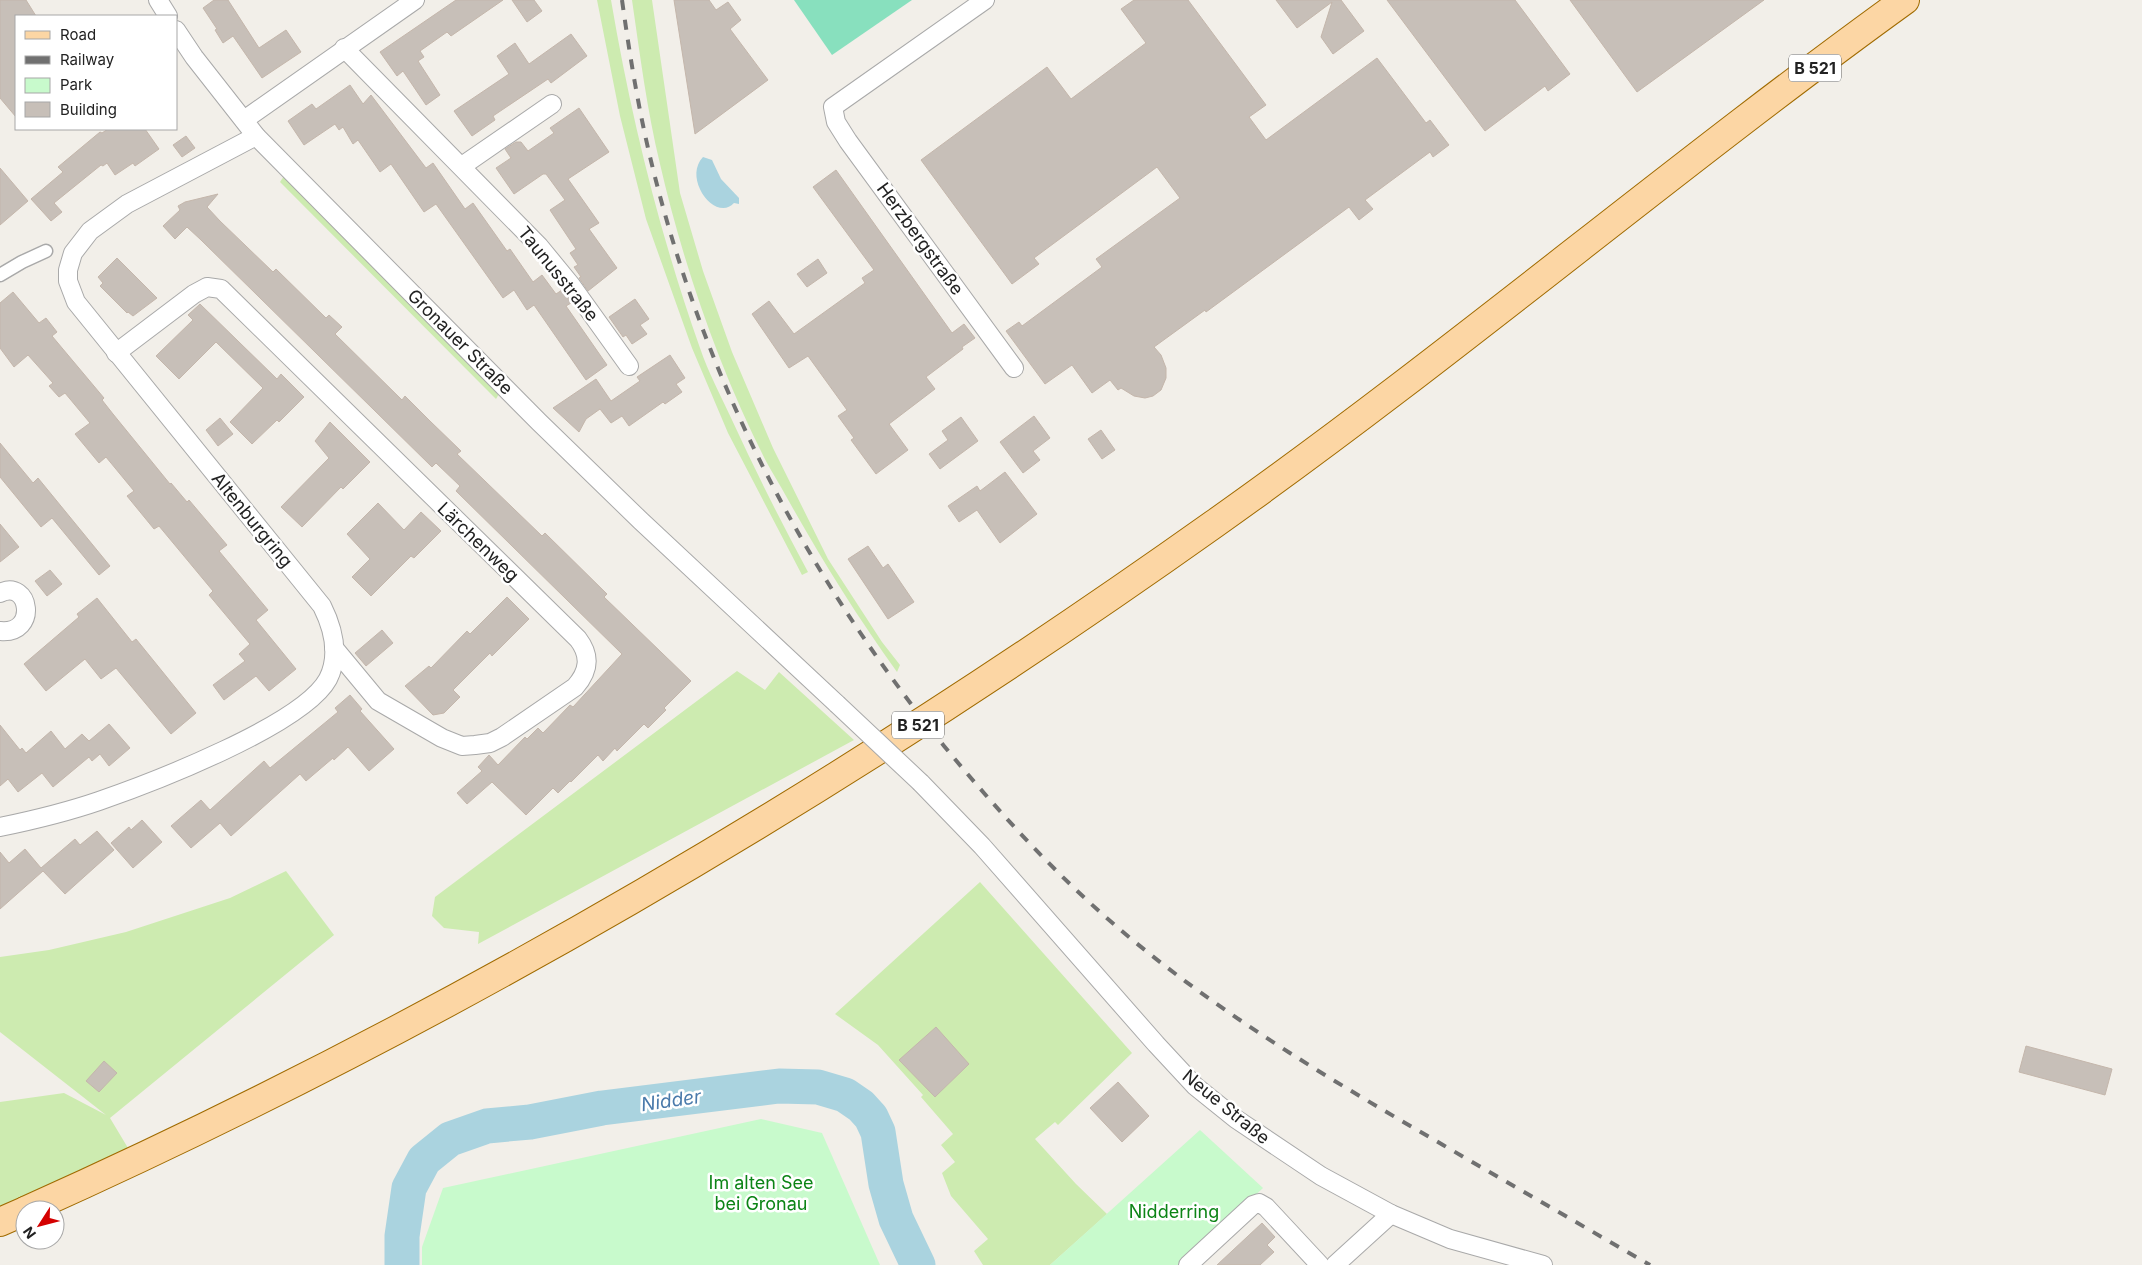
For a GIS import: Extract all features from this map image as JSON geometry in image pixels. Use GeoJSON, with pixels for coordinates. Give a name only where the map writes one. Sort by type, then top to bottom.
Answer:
{"type":"FeatureCollection","features":[{"type":"Feature","properties":{"kind":"main road","name":"B 521"},"geometry":{"type":"LineString","coordinates":[[48,1200],[109,1173],[343,1058],[459,996],[682,870],[921,723],[1082,617],[1234,510],[1905,0]]}},
{"type":"Feature","properties":{"kind":"main road","name":"B 521"},"geometry":{"type":"LineString","coordinates":[[0,1222],[15,1215]]}},
{"type":"Feature","properties":{"kind":"street"},"geometry":{"type":"LineString","coordinates":[[158,0],[167,15]]}},
{"type":"Feature","properties":{"kind":"street"},"geometry":{"type":"LineString","coordinates":[[244,120],[415,0]]}},
{"type":"Feature","properties":{"kind":"street","name":"Herzbergstraße"},"geometry":{"type":"LineString","coordinates":[[985,0],[832,106],[836,122],[848,140],[1014,368]]}},
{"type":"Feature","properties":{"kind":"street","name":"Gronauer Straße"},"geometry":{"type":"LineString","coordinates":[[178,33],[194,57],[256,136],[539,422],[641,521],[837,704]]}},
{"type":"Feature","properties":{"kind":"street","name":"Taunusstraße"},"geometry":{"type":"LineString","coordinates":[[344,48],[462,166],[555,264],[628,366]]}},
{"type":"Feature","properties":{"kind":"street"},"geometry":{"type":"LineString","coordinates":[[462,166],[552,104]]}},
{"type":"Feature","properties":{"kind":"street","name":"Altenburgring"},"geometry":{"type":"LineString","coordinates":[[0,827],[40,819],[99,801],[198,761],[274,724],[307,703],[322,687],[331,669],[334,648],[329,620],[322,606],[76,302],[71,291],[68,270],[76,249],[90,231],[127,204],[256,136]]}},
{"type":"Feature","properties":{"kind":"street"},"geometry":{"type":"LineString","coordinates":[[1,273],[46,251]]}},
{"type":"Feature","properties":{"kind":"street","name":"Lärchenweg"},"geometry":{"type":"LineString","coordinates":[[116,353],[194,294],[207,287],[221,290],[578,639],[584,646],[588,661],[582,679],[575,687],[510,732],[490,743],[462,746],[442,738],[383,705],[334,648]]}},
{"type":"Feature","properties":{"kind":"street"},"geometry":{"type":"LineString","coordinates":[[0,593],[9,590],[18,593],[23,598],[26,611],[21,624],[15,629],[8,632],[0,631]]}},
{"type":"Feature","properties":{"kind":"street","name":"Neue Straße"},"geometry":{"type":"LineString","coordinates":[[837,704],[921,782],[982,846],[1156,1044],[1196,1086],[1236,1120],[1294,1159],[1391,1214],[1450,1239],[1543,1265]]}},
{"type":"Feature","properties":{"kind":"street"},"geometry":{"type":"LineString","coordinates":[[1188,1265],[1253,1205],[1259,1204],[1266,1207],[1320,1265]]}},
{"type":"Feature","properties":{"kind":"street"},"geometry":{"type":"LineString","coordinates":[[1335,1265],[1391,1214]]}},
{"type":"Feature","properties":{"kind":"green space"},"geometry":{"type":"Polygon","coordinates":[[[597,0],[611,0],[637,132],[648,176],[672,263],[700,348],[750,459],[808,572],[802,575],[728,433],[692,348],[646,219],[620,116],[597,0]]]}},
{"type":"Feature","properties":{"kind":"green space"},"geometry":{"type":"Polygon","coordinates":[[[632,0],[652,0],[680,193],[703,271],[732,352],[773,448],[828,559],[882,642],[900,665],[897,672],[839,586],[769,467],[734,392],[704,317],[669,202],[655,144],[632,0]]]}},
{"type":"Feature","properties":{"kind":"green space"},"geometry":{"type":"Polygon","coordinates":[[[794,0],[912,0],[832,55],[794,0]]]}},
{"type":"Feature","properties":{"kind":"green space"},"geometry":{"type":"Polygon","coordinates":[[[284,176],[475,368],[499,394],[496,399],[280,182],[284,176]]]}},
{"type":"Feature","properties":{"kind":"green space"},"geometry":{"type":"Polygon","coordinates":[[[737,671],[765,690],[779,672],[854,740],[478,944],[479,932],[444,928],[432,916],[435,897],[737,671]]]}},
{"type":"Feature","properties":{"kind":"green space"},"geometry":{"type":"Polygon","coordinates":[[[286,871],[334,935],[110,1118],[128,1148],[0,1208],[0,1102],[64,1093],[106,1115],[0,1032],[0,957],[49,950],[126,932],[230,898],[286,871]]]}},
{"type":"Feature","properties":{"kind":"green space"},"geometry":{"type":"Polygon","coordinates":[[[980,882],[1132,1053],[1058,1125],[1055,1122],[1035,1139],[1076,1184],[1107,1214],[1050,1265],[983,1265],[974,1251],[988,1239],[951,1196],[942,1173],[955,1162],[941,1145],[953,1134],[921,1097],[923,1095],[878,1045],[835,1014],[980,882]]]}},
{"type":"Feature","properties":{"kind":"green space","name":"Im alten See bei Gronau"},"geometry":{"type":"Polygon","coordinates":[[[761,1119],[822,1133],[880,1265],[422,1265],[422,1247],[443,1188],[761,1119]]]}},
{"type":"Feature","properties":{"kind":"green space","name":"Nidderring"},"geometry":{"type":"Polygon","coordinates":[[[1200,1130],[1263,1188],[1180,1265],[1050,1265],[1200,1130]]]}},
{"type":"Feature","properties":{"kind":"water"},"geometry":{"type":"Polygon","coordinates":[[[703,157],[712,160],[721,179],[739,198],[739,204],[734,203],[727,208],[719,207],[711,203],[704,196],[696,176],[698,166],[703,157]]]}},
{"type":"Feature","properties":{"kind":"building"},"geometry":{"type":"Polygon","coordinates":[[[0,0],[26,0],[35,15],[15,15],[15,116],[0,98],[0,0]]]}},
{"type":"Feature","properties":{"kind":"building"},"geometry":{"type":"Polygon","coordinates":[[[214,0],[228,0],[259,48],[286,30],[301,52],[262,78],[233,36],[223,43],[215,30],[217,29],[203,8],[214,0]]]}},
{"type":"Feature","properties":{"kind":"building"},"geometry":{"type":"Polygon","coordinates":[[[456,0],[503,0],[451,36],[447,32],[420,51],[424,57],[418,61],[440,95],[426,105],[403,71],[397,76],[380,52],[456,0]]]}},
{"type":"Feature","properties":{"kind":"building"},"geometry":{"type":"Polygon","coordinates":[[[512,0],[534,0],[542,11],[527,22],[512,0]]]}},
{"type":"Feature","properties":{"kind":"building"},"geometry":{"type":"Polygon","coordinates":[[[674,0],[709,0],[716,10],[728,2],[741,20],[730,29],[768,80],[695,134],[674,0]]]}},
{"type":"Feature","properties":{"kind":"building"},"geometry":{"type":"Polygon","coordinates":[[[1134,0],[1188,0],[1266,105],[1249,117],[1266,140],[1377,58],[1426,123],[1430,120],[1449,145],[1433,157],[1430,152],[1365,200],[1373,209],[1359,220],[1349,207],[1206,312],[1205,310],[1154,347],[1161,355],[1166,368],[1166,378],[1161,390],[1153,396],[1145,398],[1134,396],[1121,388],[1118,390],[1110,380],[1092,393],[1072,365],[1045,384],[1006,331],[1019,322],[1022,326],[1102,267],[1096,259],[1180,198],[1157,167],[1034,258],[1039,264],[1012,284],[921,160],[1047,67],[1071,99],[1146,43],[1121,9],[1134,0]]]}},
{"type":"Feature","properties":{"kind":"building"},"geometry":{"type":"Polygon","coordinates":[[[1276,0],[1341,0],[1364,31],[1333,54],[1321,37],[1332,2],[1297,28],[1276,0]]]}},
{"type":"Feature","properties":{"kind":"building"},"geometry":{"type":"Polygon","coordinates":[[[1387,0],[1515,0],[1570,74],[1548,91],[1545,86],[1485,131],[1387,0]]]}},
{"type":"Feature","properties":{"kind":"building"},"geometry":{"type":"Polygon","coordinates":[[[1570,0],[1764,0],[1637,92],[1570,0]]]}},
{"type":"Feature","properties":{"kind":"building"},"geometry":{"type":"Polygon","coordinates":[[[571,34],[587,56],[551,83],[548,79],[493,116],[495,120],[472,136],[454,111],[509,74],[497,56],[515,43],[529,64],[571,34]]]}},
{"type":"Feature","properties":{"kind":"building"},"geometry":{"type":"Polygon","coordinates":[[[350,85],[363,104],[371,95],[426,168],[433,163],[465,209],[473,203],[507,251],[510,249],[533,282],[542,275],[556,294],[562,290],[571,303],[566,306],[607,365],[586,380],[534,305],[527,310],[514,290],[503,298],[436,204],[424,212],[391,164],[380,172],[358,140],[353,144],[343,127],[339,130],[335,124],[304,145],[288,121],[312,104],[316,109],[350,85]]]}},
{"type":"Feature","properties":{"kind":"building"},"geometry":{"type":"Polygon","coordinates":[[[579,108],[609,152],[568,179],[599,223],[589,229],[617,268],[588,291],[579,278],[581,277],[574,267],[578,265],[570,253],[576,249],[550,210],[565,200],[546,174],[543,174],[514,194],[496,168],[511,158],[505,149],[516,142],[521,142],[528,151],[554,133],[550,128],[579,108]]]}},
{"type":"Feature","properties":{"kind":"building"},"geometry":{"type":"Polygon","coordinates":[[[106,130],[146,130],[159,149],[135,166],[133,163],[115,175],[107,163],[103,166],[101,165],[54,203],[62,212],[51,221],[31,199],[63,172],[58,167],[100,132],[102,133],[106,130]]]}},
{"type":"Feature","properties":{"kind":"building"},"geometry":{"type":"Polygon","coordinates":[[[186,136],[195,148],[182,157],[173,145],[186,136]]]}},
{"type":"Feature","properties":{"kind":"building"},"geometry":{"type":"Polygon","coordinates":[[[0,168],[28,201],[0,225],[0,168]]]}},
{"type":"Feature","properties":{"kind":"building"},"geometry":{"type":"Polygon","coordinates":[[[836,170],[952,333],[964,324],[975,338],[926,377],[935,389],[889,424],[908,450],[876,474],[851,440],[854,438],[838,416],[847,410],[808,356],[789,368],[752,314],[769,301],[794,334],[865,283],[862,278],[874,270],[813,187],[836,170]]]}},
{"type":"Feature","properties":{"kind":"building"},"geometry":{"type":"Polygon","coordinates":[[[218,194],[207,207],[220,221],[273,272],[276,269],[326,318],[329,315],[342,327],[335,334],[402,400],[405,396],[461,451],[457,454],[542,536],[545,533],[607,594],[604,597],[691,681],[664,708],[666,710],[648,728],[644,724],[617,751],[615,748],[603,761],[598,755],[558,793],[553,788],[526,815],[492,782],[467,804],[457,793],[482,771],[478,767],[489,755],[498,765],[525,737],[527,739],[538,728],[543,733],[570,705],[573,707],[622,654],[456,491],[460,486],[436,463],[432,467],[201,240],[187,227],[175,239],[163,226],[180,210],[178,206],[185,202],[218,194]]]}},
{"type":"Feature","properties":{"kind":"building"},"geometry":{"type":"Polygon","coordinates":[[[117,258],[157,298],[133,316],[127,313],[100,286],[103,283],[98,277],[117,258]]]}},
{"type":"Feature","properties":{"kind":"building"},"geometry":{"type":"Polygon","coordinates":[[[818,259],[827,273],[807,287],[797,274],[818,259]]]}},
{"type":"Feature","properties":{"kind":"building"},"geometry":{"type":"Polygon","coordinates":[[[13,292],[39,323],[46,318],[57,332],[52,336],[104,398],[102,400],[113,414],[170,484],[187,502],[189,500],[227,545],[219,551],[268,610],[256,620],[296,669],[269,691],[256,676],[224,700],[213,685],[245,661],[239,654],[250,644],[209,595],[213,591],[159,526],[154,529],[127,496],[134,491],[106,457],[99,463],[75,434],[90,423],[65,393],[59,397],[49,386],[53,383],[28,355],[14,367],[0,348],[0,303],[13,292]]]}},
{"type":"Feature","properties":{"kind":"building"},"geometry":{"type":"Polygon","coordinates":[[[635,299],[649,319],[640,325],[647,334],[632,344],[626,335],[623,337],[609,317],[635,299]]]}},
{"type":"Feature","properties":{"kind":"building"},"geometry":{"type":"Polygon","coordinates":[[[200,304],[277,379],[281,374],[304,397],[279,422],[277,420],[252,444],[230,422],[263,388],[216,342],[179,379],[156,356],[193,320],[188,315],[200,304]]]}},
{"type":"Feature","properties":{"kind":"building"},"geometry":{"type":"Polygon","coordinates":[[[670,355],[685,378],[676,384],[682,392],[665,404],[663,402],[629,426],[622,416],[611,423],[600,409],[586,419],[579,432],[553,408],[596,379],[611,401],[640,381],[637,377],[670,355]]]}},
{"type":"Feature","properties":{"kind":"building"},"geometry":{"type":"Polygon","coordinates":[[[1034,416],[1050,438],[1033,451],[1040,460],[1023,473],[1000,442],[1034,416]]]}},
{"type":"Feature","properties":{"kind":"building"},"geometry":{"type":"Polygon","coordinates":[[[961,417],[978,441],[940,469],[929,454],[948,440],[942,431],[961,417]]]}},
{"type":"Feature","properties":{"kind":"building"},"geometry":{"type":"Polygon","coordinates":[[[220,418],[233,434],[218,446],[206,430],[220,418]]]}},
{"type":"Feature","properties":{"kind":"building"},"geometry":{"type":"Polygon","coordinates":[[[330,422],[370,462],[343,489],[341,487],[302,527],[281,507],[329,458],[315,441],[330,422]]]}},
{"type":"Feature","properties":{"kind":"building"},"geometry":{"type":"Polygon","coordinates":[[[1101,430],[1115,450],[1102,459],[1088,439],[1101,430]]]}},
{"type":"Feature","properties":{"kind":"building"},"geometry":{"type":"Polygon","coordinates":[[[0,443],[33,483],[38,478],[110,566],[99,575],[52,518],[41,527],[0,477],[0,443]]]}},
{"type":"Feature","properties":{"kind":"building"},"geometry":{"type":"Polygon","coordinates":[[[1005,472],[1037,514],[1000,543],[977,510],[959,522],[948,506],[977,486],[980,491],[1005,472]]]}},
{"type":"Feature","properties":{"kind":"building"},"geometry":{"type":"Polygon","coordinates":[[[378,503],[404,530],[421,512],[441,531],[414,558],[411,556],[371,596],[352,577],[370,559],[347,534],[378,503]]]}},
{"type":"Feature","properties":{"kind":"building"},"geometry":{"type":"Polygon","coordinates":[[[0,524],[19,547],[0,562],[0,524]]]}},
{"type":"Feature","properties":{"kind":"building"},"geometry":{"type":"Polygon","coordinates":[[[868,546],[883,568],[888,564],[914,602],[888,619],[848,559],[868,546]]]}},
{"type":"Feature","properties":{"kind":"building"},"geometry":{"type":"Polygon","coordinates":[[[50,570],[62,584],[47,596],[35,581],[50,570]]]}},
{"type":"Feature","properties":{"kind":"building"},"geometry":{"type":"Polygon","coordinates":[[[507,597],[529,619],[492,656],[490,653],[453,690],[460,697],[444,713],[433,715],[405,686],[429,666],[431,668],[467,631],[470,634],[507,597]]]}},
{"type":"Feature","properties":{"kind":"building"},"geometry":{"type":"Polygon","coordinates":[[[97,598],[132,642],[136,639],[196,713],[171,734],[116,668],[101,679],[85,659],[46,691],[24,664],[79,617],[77,614],[97,598]]]}},
{"type":"Feature","properties":{"kind":"building"},"geometry":{"type":"Polygon","coordinates":[[[382,630],[393,643],[366,666],[355,653],[382,630]]]}},
{"type":"Feature","properties":{"kind":"building"},"geometry":{"type":"Polygon","coordinates":[[[350,695],[362,709],[360,711],[394,749],[369,771],[348,747],[306,781],[300,774],[231,836],[220,823],[191,848],[171,826],[201,800],[210,810],[264,761],[270,768],[338,712],[335,708],[350,695]]]}},
{"type":"Feature","properties":{"kind":"building"},"geometry":{"type":"Polygon","coordinates":[[[109,724],[130,748],[109,766],[100,754],[92,761],[89,757],[53,787],[42,773],[18,792],[8,779],[0,786],[0,725],[20,750],[22,748],[26,753],[51,731],[65,749],[82,734],[89,741],[109,724]]]}},
{"type":"Feature","properties":{"kind":"building"},"geometry":{"type":"Polygon","coordinates":[[[142,820],[162,842],[133,868],[111,843],[129,827],[131,830],[142,820]]]}},
{"type":"Feature","properties":{"kind":"building"},"geometry":{"type":"Polygon","coordinates":[[[97,831],[114,850],[65,894],[43,871],[0,909],[0,852],[9,863],[25,849],[41,868],[75,839],[80,845],[97,831]]]}},
{"type":"Feature","properties":{"kind":"building"},"geometry":{"type":"Polygon","coordinates":[[[936,1027],[969,1064],[935,1097],[899,1060],[936,1027]]]}},
{"type":"Feature","properties":{"kind":"building"},"geometry":{"type":"Polygon","coordinates":[[[2026,1046],[2112,1069],[2105,1095],[2019,1072],[2026,1046]]]}},
{"type":"Feature","properties":{"kind":"building"},"geometry":{"type":"Polygon","coordinates":[[[104,1061],[117,1073],[99,1092],[86,1081],[104,1061]]]}},
{"type":"Feature","properties":{"kind":"building"},"geometry":{"type":"Polygon","coordinates":[[[1118,1082],[1149,1116],[1122,1142],[1090,1108],[1118,1082]]]}},
{"type":"Feature","properties":{"kind":"building"},"geometry":{"type":"Polygon","coordinates":[[[1262,1223],[1275,1237],[1267,1245],[1274,1252],[1260,1265],[1217,1265],[1262,1223]]]}},
{"type":"Feature","properties":{"kind":"waterway","name":"Nidder"},"geometry":{"type":"LineString","coordinates":[[402,1265],[402,1236],[409,1188],[424,1160],[450,1139],[487,1126],[530,1122],[602,1108],[779,1086],[818,1087],[845,1095],[861,1106],[871,1117],[878,1132],[886,1184],[896,1219],[918,1265]]}},
{"type":"Feature","properties":{"kind":"railway"},"geometry":{"type":"LineString","coordinates":[[622,0],[635,85],[653,169],[675,248],[701,325],[732,400],[766,473],[805,544],[847,613],[894,681],[944,746],[1011,823],[1083,897],[1171,971],[1284,1050],[1650,1265]]}}]}
